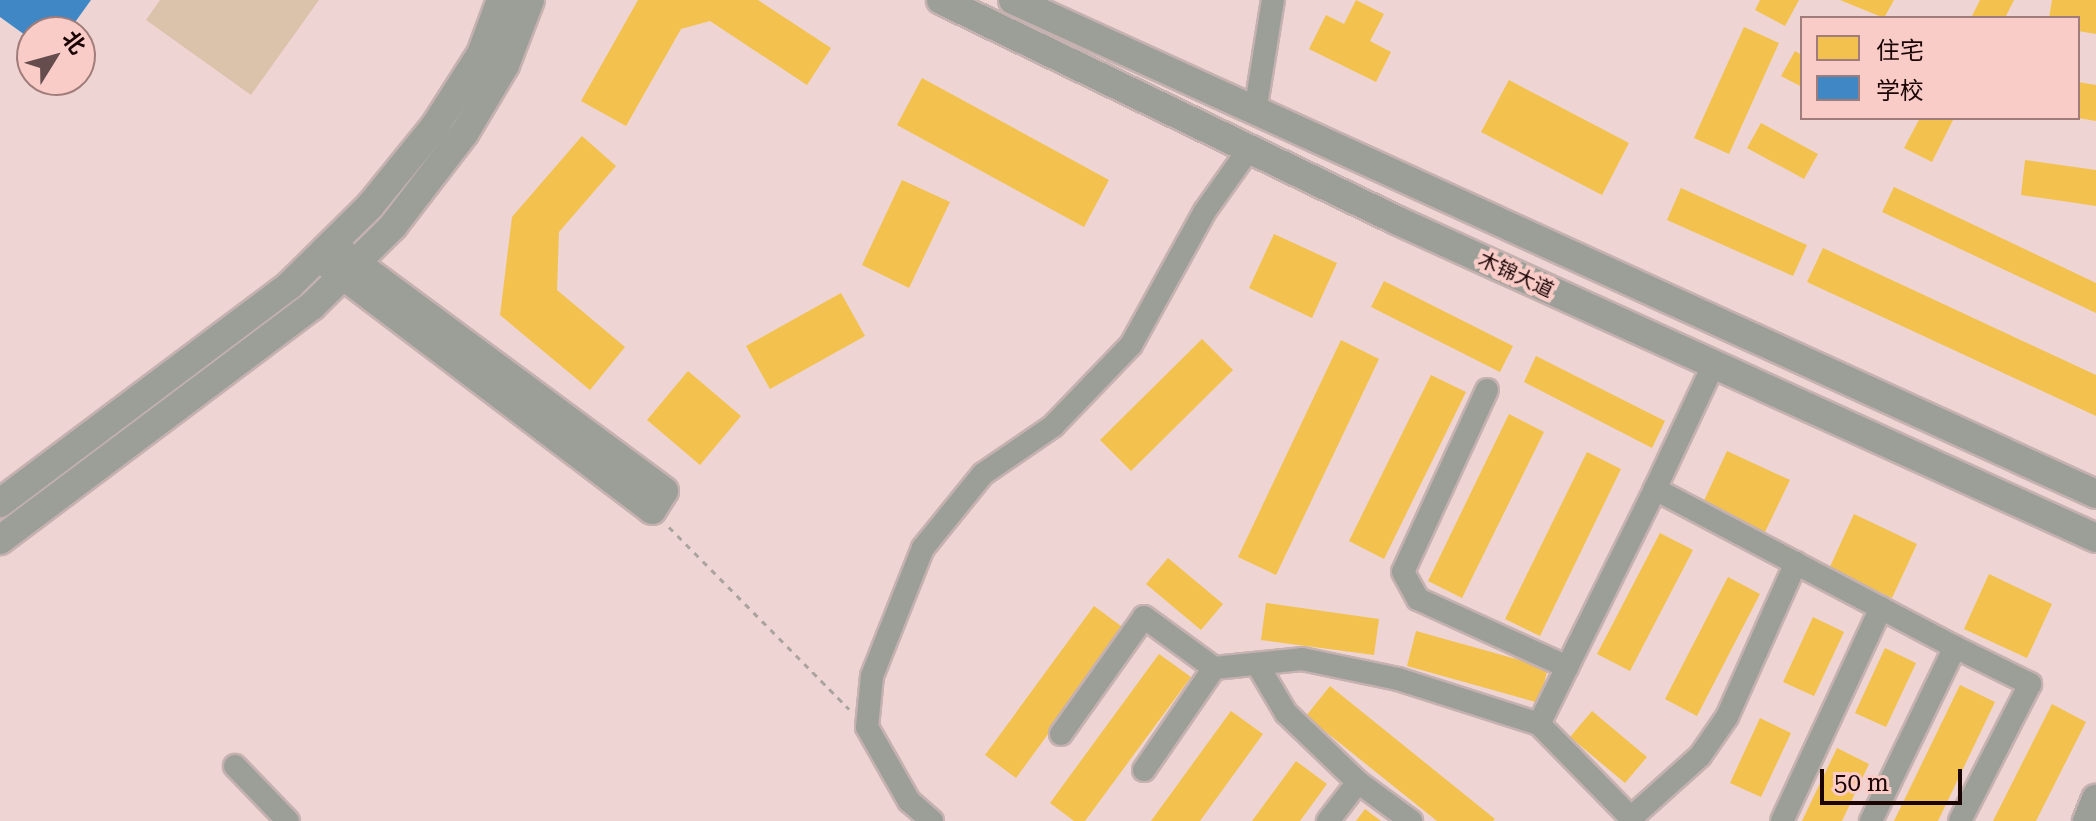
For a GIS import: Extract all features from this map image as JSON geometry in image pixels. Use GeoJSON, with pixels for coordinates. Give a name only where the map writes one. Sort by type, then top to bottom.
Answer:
{"type":"FeatureCollection","features":[{"type":"Feature","properties":{"kind":"street"},"geometry":{"type":"LineString","coordinates":[[0,503],[290,285],[325,251],[435,126],[481,54],[501,0]]}},
{"type":"Feature","properties":{"kind":"street"},"geometry":{"type":"LineString","coordinates":[[0,540],[312,306],[393,226],[465,132],[505,65],[530,0]]}},
{"type":"Feature","properties":{"kind":"street","name":"木锦大道"},"geometry":{"type":"LineString","coordinates":[[941,0],[1249,149],[1713,366],[2096,538]]}},
{"type":"Feature","properties":{"kind":"street","name":"木锦大道"},"geometry":{"type":"LineString","coordinates":[[1013,0],[2096,494]]}},
{"type":"Feature","properties":{"kind":"street"},"geometry":{"type":"LineString","coordinates":[[1255,112],[1273,0]]}},
{"type":"Feature","properties":{"kind":"street"},"geometry":{"type":"LineString","coordinates":[[932,821],[909,801],[867,727],[872,676],[923,548],[983,474],[1053,426],[1131,345],[1205,211],[1249,149]]}},
{"type":"Feature","properties":{"kind":"street"},"geometry":{"type":"LineString","coordinates":[[325,251],[652,510]]}},
{"type":"Feature","properties":{"kind":"street"},"geometry":{"type":"LineString","coordinates":[[1539,724],[1713,366]]}},
{"type":"Feature","properties":{"kind":"street"},"geometry":{"type":"LineString","coordinates":[[1487,390],[1403,572],[1418,599],[1567,667]]}},
{"type":"Feature","properties":{"kind":"street"},"geometry":{"type":"LineString","coordinates":[[1655,489],[2030,684],[1960,821]]}},
{"type":"Feature","properties":{"kind":"street"},"geometry":{"type":"LineString","coordinates":[[1061,734],[1144,617],[1214,668],[1316,662],[1398,679],[1539,724],[1633,819],[1700,756],[1727,717],[1796,563]]}},
{"type":"Feature","properties":{"kind":"street"},"geometry":{"type":"LineString","coordinates":[[1782,821],[1881,608]]}},
{"type":"Feature","properties":{"kind":"street"},"geometry":{"type":"LineString","coordinates":[[1871,821],[1955,647]]}},
{"type":"Feature","properties":{"kind":"street"},"geometry":{"type":"LineString","coordinates":[[1257,664],[1286,713],[1358,782],[1411,821]]}},
{"type":"Feature","properties":{"kind":"street"},"geometry":{"type":"LineString","coordinates":[[1144,770],[1214,668]]}},
{"type":"Feature","properties":{"kind":"street"},"geometry":{"type":"LineString","coordinates":[[235,766],[288,821]]}},
{"type":"Feature","properties":{"kind":"street"},"geometry":{"type":"LineString","coordinates":[[1328,821],[1358,782]]}},
{"type":"Feature","properties":{"kind":"street"},"geometry":{"type":"LineString","coordinates":[[2087,821],[2096,799]]}},
{"type":"Feature","properties":{"kind":"path"},"geometry":{"type":"LineString","coordinates":[[652,510],[867,727]]}},
{"type":"Feature","properties":{"kind":"shaded area"},"geometry":{"type":"Polygon","coordinates":[[[160,0],[319,0],[251,95],[146,20],[160,0]]]}},
{"type":"Feature","properties":{"kind":"building: 住宅"},"geometry":{"type":"Polygon","coordinates":[[[638,0],[758,0],[831,48],[807,85],[710,21],[681,29],[626,126],[581,101],[638,0]]]}},
{"type":"Feature","properties":{"kind":"building: 住宅"},"geometry":{"type":"Polygon","coordinates":[[[1356,0],[1384,14],[1370,41],[1391,52],[1376,82],[1309,49],[1326,15],[1344,24],[1356,0]]]}},
{"type":"Feature","properties":{"kind":"building: 住宅"},"geometry":{"type":"Polygon","coordinates":[[[1760,0],[1799,0],[1785,26],[1755,10],[1760,0]]]}},
{"type":"Feature","properties":{"kind":"building: 住宅"},"geometry":{"type":"Polygon","coordinates":[[[1840,0],[1894,0],[1885,16],[1840,0]]]}},
{"type":"Feature","properties":{"kind":"building: 住宅"},"geometry":{"type":"Polygon","coordinates":[[[1980,0],[2014,0],[2006,16],[1972,16],[1980,0]]]}},
{"type":"Feature","properties":{"kind":"building: 住宅"},"geometry":{"type":"Polygon","coordinates":[[[2052,0],[2096,0],[2096,34],[2080,31],[2080,16],[2049,16],[2052,0]]]}},
{"type":"Feature","properties":{"kind":"building: 住宅"},"geometry":{"type":"Polygon","coordinates":[[[1744,27],[1779,43],[1729,154],[1694,138],[1744,27]]]}},
{"type":"Feature","properties":{"kind":"building: 住宅"},"geometry":{"type":"Polygon","coordinates":[[[1795,51],[1800,54],[1800,86],[1781,76],[1795,51]]]}},
{"type":"Feature","properties":{"kind":"building: 住宅"},"geometry":{"type":"Polygon","coordinates":[[[922,78],[1109,180],[1084,227],[897,125],[922,78]]]}},
{"type":"Feature","properties":{"kind":"building: 住宅"},"geometry":{"type":"Polygon","coordinates":[[[1509,80],[1629,143],[1602,195],[1481,132],[1509,80]]]}},
{"type":"Feature","properties":{"kind":"building: 住宅"},"geometry":{"type":"Polygon","coordinates":[[[2080,82],[2096,85],[2096,121],[2080,118],[2080,82]]]}},
{"type":"Feature","properties":{"kind":"building: 住宅"},"geometry":{"type":"Polygon","coordinates":[[[1919,120],[1953,120],[1932,162],[1904,148],[1919,120]]]}},
{"type":"Feature","properties":{"kind":"building: 住宅"},"geometry":{"type":"Polygon","coordinates":[[[1761,123],[1818,154],[1804,179],[1747,148],[1761,123]]]}},
{"type":"Feature","properties":{"kind":"building: 住宅"},"geometry":{"type":"Polygon","coordinates":[[[582,136],[616,166],[559,232],[557,290],[625,347],[590,390],[500,315],[512,217],[582,136]]]}},
{"type":"Feature","properties":{"kind":"building: 住宅"},"geometry":{"type":"Polygon","coordinates":[[[2025,160],[2096,170],[2096,206],[2021,195],[2025,160]]]}},
{"type":"Feature","properties":{"kind":"building: 住宅"},"geometry":{"type":"Polygon","coordinates":[[[902,180],[950,202],[909,288],[862,265],[902,180]]]}},
{"type":"Feature","properties":{"kind":"building: 住宅"},"geometry":{"type":"Polygon","coordinates":[[[1894,187],[2096,283],[2096,313],[1882,212],[1894,187]]]}},
{"type":"Feature","properties":{"kind":"building: 住宅"},"geometry":{"type":"Polygon","coordinates":[[[1681,188],[1807,245],[1793,276],[1667,220],[1681,188]]]}},
{"type":"Feature","properties":{"kind":"building: 住宅"},"geometry":{"type":"Polygon","coordinates":[[[1274,234],[1337,263],[1312,318],[1249,288],[1274,234]]]}},
{"type":"Feature","properties":{"kind":"building: 住宅"},"geometry":{"type":"Polygon","coordinates":[[[1823,248],[2096,375],[2096,416],[1807,282],[1823,248]]]}},
{"type":"Feature","properties":{"kind":"building: 住宅"},"geometry":{"type":"Polygon","coordinates":[[[1384,281],[1513,346],[1500,372],[1371,307],[1384,281]]]}},
{"type":"Feature","properties":{"kind":"building: 住宅"},"geometry":{"type":"Polygon","coordinates":[[[841,293],[865,336],[770,389],[746,346],[841,293]]]}},
{"type":"Feature","properties":{"kind":"building: 住宅"},"geometry":{"type":"Polygon","coordinates":[[[1202,339],[1233,370],[1131,471],[1100,440],[1202,339]]]}},
{"type":"Feature","properties":{"kind":"building: 住宅"},"geometry":{"type":"Polygon","coordinates":[[[1341,340],[1379,359],[1276,575],[1238,557],[1341,340]]]}},
{"type":"Feature","properties":{"kind":"building: 住宅"},"geometry":{"type":"Polygon","coordinates":[[[1536,356],[1665,421],[1652,448],[1524,382],[1536,356]]]}},
{"type":"Feature","properties":{"kind":"building: 住宅"},"geometry":{"type":"Polygon","coordinates":[[[688,371],[741,416],[700,465],[647,420],[688,371]]]}},
{"type":"Feature","properties":{"kind":"building: 住宅"},"geometry":{"type":"Polygon","coordinates":[[[1431,375],[1466,392],[1384,559],[1349,541],[1431,375]]]}},
{"type":"Feature","properties":{"kind":"building: 住宅"},"geometry":{"type":"Polygon","coordinates":[[[1509,414],[1544,432],[1462,598],[1428,581],[1509,414]]]}},
{"type":"Feature","properties":{"kind":"building: 住宅"},"geometry":{"type":"Polygon","coordinates":[[[1727,451],[1790,480],[1764,534],[1702,505],[1727,451]]]}},
{"type":"Feature","properties":{"kind":"building: 住宅"},"geometry":{"type":"Polygon","coordinates":[[[1587,452],[1621,469],[1540,636],[1505,619],[1587,452]]]}},
{"type":"Feature","properties":{"kind":"building: 住宅"},"geometry":{"type":"Polygon","coordinates":[[[1854,514],[1917,544],[1892,598],[1829,569],[1854,514]]]}},
{"type":"Feature","properties":{"kind":"building: 住宅"},"geometry":{"type":"Polygon","coordinates":[[[1660,533],[1693,550],[1630,671],[1597,654],[1660,533]]]}},
{"type":"Feature","properties":{"kind":"building: 住宅"},"geometry":{"type":"Polygon","coordinates":[[[1168,558],[1223,604],[1201,630],[1146,584],[1168,558]]]}},
{"type":"Feature","properties":{"kind":"building: 住宅"},"geometry":{"type":"Polygon","coordinates":[[[1989,574],[2052,604],[2027,658],[1964,629],[1989,574]]]}},
{"type":"Feature","properties":{"kind":"building: 住宅"},"geometry":{"type":"Polygon","coordinates":[[[1728,577],[1760,594],[1697,716],[1665,699],[1728,577]]]}},
{"type":"Feature","properties":{"kind":"building: 住宅"},"geometry":{"type":"Polygon","coordinates":[[[1266,603],[1379,619],[1374,655],[1261,640],[1266,603]]]}},
{"type":"Feature","properties":{"kind":"building: 住宅"},"geometry":{"type":"Polygon","coordinates":[[[1094,606],[1125,629],[1016,778],[985,755],[1094,606]]]}},
{"type":"Feature","properties":{"kind":"building: 住宅"},"geometry":{"type":"Polygon","coordinates":[[[1813,617],[1844,632],[1814,696],[1783,682],[1813,617]]]}},
{"type":"Feature","properties":{"kind":"building: 住宅"},"geometry":{"type":"Polygon","coordinates":[[[1416,631],[1548,668],[1539,703],[1407,666],[1416,631]]]}},
{"type":"Feature","properties":{"kind":"building: 住宅"},"geometry":{"type":"Polygon","coordinates":[[[1885,648],[1916,663],[1886,727],[1855,713],[1885,648]]]}},
{"type":"Feature","properties":{"kind":"building: 住宅"},"geometry":{"type":"Polygon","coordinates":[[[1159,654],[1191,677],[1085,821],[1074,821],[1050,803],[1159,654]]]}},
{"type":"Feature","properties":{"kind":"building: 住宅"},"geometry":{"type":"Polygon","coordinates":[[[1960,685],[1995,702],[1938,821],[1894,821],[1960,685]]]}},
{"type":"Feature","properties":{"kind":"building: 住宅"},"geometry":{"type":"Polygon","coordinates":[[[1330,686],[1495,819],[1437,821],[1306,716],[1330,686]]]}},
{"type":"Feature","properties":{"kind":"building: 住宅"},"geometry":{"type":"Polygon","coordinates":[[[2052,704],[2086,722],[2036,821],[1993,821],[2052,704]]]}},
{"type":"Feature","properties":{"kind":"building: 住宅"},"geometry":{"type":"Polygon","coordinates":[[[1231,711],[1263,734],[1200,821],[1151,821],[1231,711]]]}},
{"type":"Feature","properties":{"kind":"building: 住宅"},"geometry":{"type":"Polygon","coordinates":[[[1592,711],[1647,757],[1625,783],[1570,737],[1592,711]]]}},
{"type":"Feature","properties":{"kind":"building: 住宅"},"geometry":{"type":"Polygon","coordinates":[[[1760,718],[1791,733],[1761,797],[1730,783],[1760,718]]]}},
{"type":"Feature","properties":{"kind":"building: 住宅"},"geometry":{"type":"Polygon","coordinates":[[[1837,748],[1869,764],[1842,821],[1802,821],[1837,748]]]}},
{"type":"Feature","properties":{"kind":"building: 住宅"},"geometry":{"type":"Polygon","coordinates":[[[1296,761],[1327,784],[1300,821],[1252,821],[1296,761]]]}},
{"type":"Feature","properties":{"kind":"building: 住宅"},"geometry":{"type":"Polygon","coordinates":[[[1365,809],[1381,821],[1356,821],[1365,809]]]}},
{"type":"Feature","properties":{"kind":"building: 学校"},"geometry":{"type":"Polygon","coordinates":[[[0,0],[91,0],[80,16],[16,16],[16,28],[0,17],[0,0]]]}}]}
